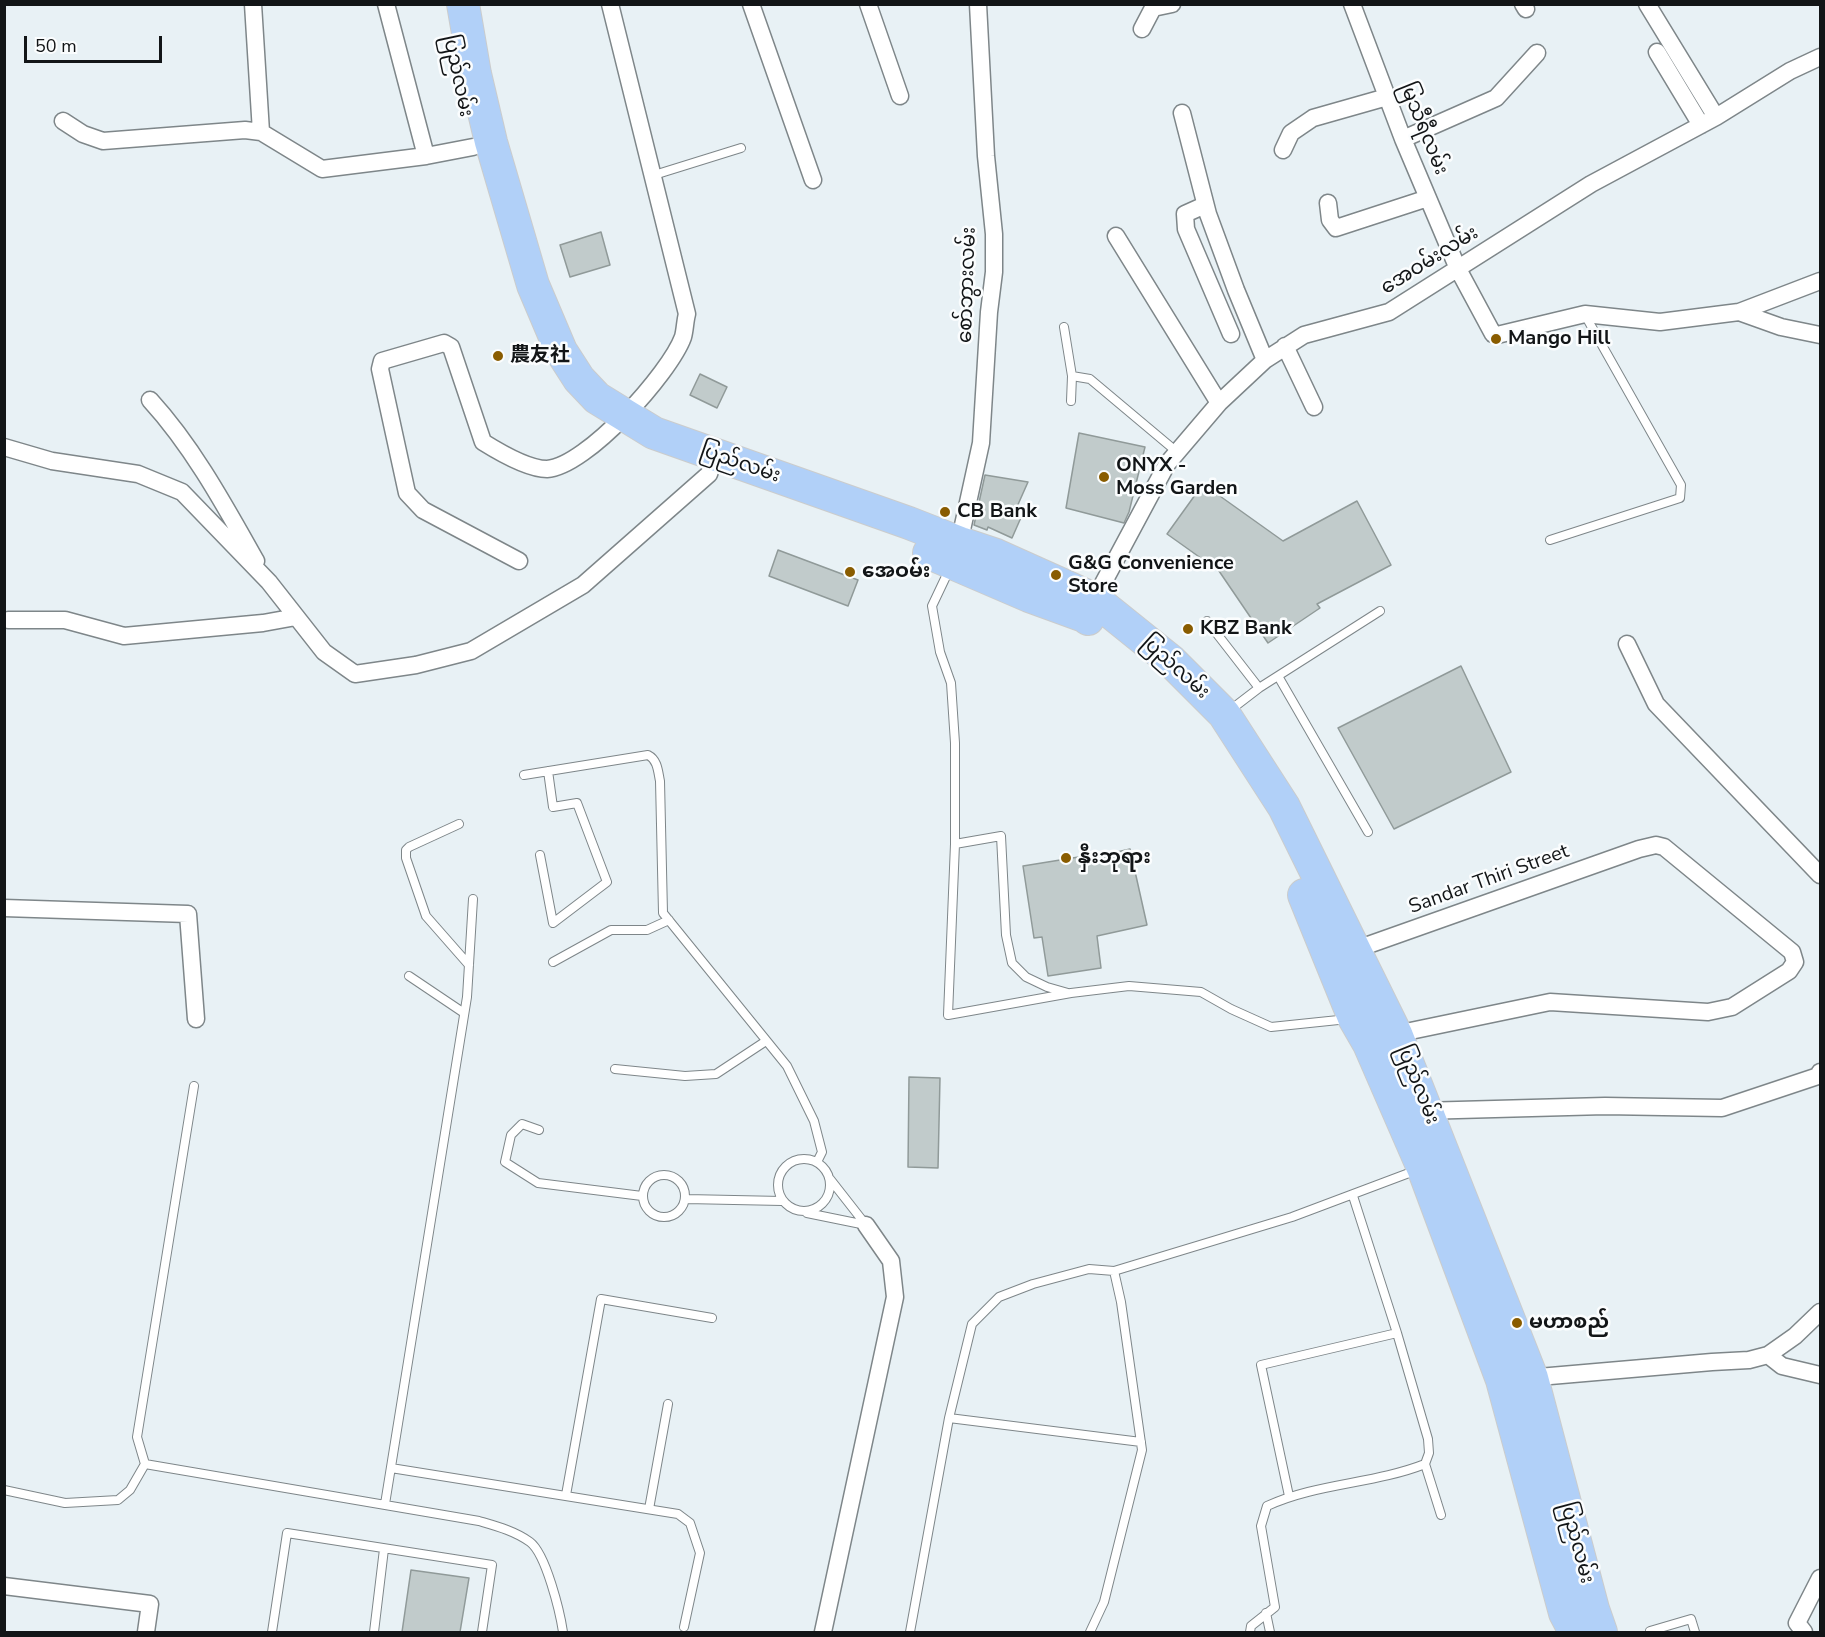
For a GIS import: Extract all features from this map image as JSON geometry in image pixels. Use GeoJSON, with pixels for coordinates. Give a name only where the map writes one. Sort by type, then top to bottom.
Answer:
{"type":"FeatureCollection","features":[{"type":"Feature","properties":{"kind":"highway","name":"ပြည်လမ်း"},"geometry":{"type":"LineString","coordinates":[[443,4],[456,78],[472,147],[515,291],[544,360],[564,391],[585,413],[618,423]]}},
{"type":"Feature","properties":{"kind":"highway","name":"ပြည်လမ်း"},"geometry":{"type":"LineString","coordinates":[[463,4],[475,74],[491,142],[533,285],[561,351],[579,379],[645,450],[712,465],[902,541],[956,553],[1029,596],[1089,608],[1171,661],[1224,714],[1284,807],[1396,1034],[1423,1168],[1517,1379],[1565,1612],[1575,1632]]}},
{"type":"Feature","properties":{"kind":"highway","name":"ပြည်လမ်း"},"geometry":{"type":"LineString","coordinates":[[1089,608],[1208,726],[1267,817],[1305,896],[1354,1018],[1413,1112],[1517,1379],[1601,1632]]}},
{"type":"Feature","properties":{"kind":"street"},"geometry":{"type":"LineString","coordinates":[[253,4],[261,132]]}},
{"type":"Feature","properties":{"kind":"street"},"geometry":{"type":"LineString","coordinates":[[386,4],[426,156]]}},
{"type":"Feature","properties":{"kind":"street"},"geometry":{"type":"LineString","coordinates":[[519,561],[423,510],[407,493],[380,369],[382,361],[444,343],[451,347],[483,442],[513,459],[546,469],[567,464],[618,423],[661,374],[683,337],[687,314],[610,4]]}},
{"type":"Feature","properties":{"kind":"street"},"geometry":{"type":"LineString","coordinates":[[751,4],[813,180]]}},
{"type":"Feature","properties":{"kind":"street"},"geometry":{"type":"LineString","coordinates":[[868,4],[900,96]]}},
{"type":"Feature","properties":{"kind":"street","name":"စော်ဘွားလမ်း"},"geometry":{"type":"LineString","coordinates":[[956,553],[981,443],[989,312],[994,272],[994,234],[986,156],[978,4]]}},
{"type":"Feature","properties":{"kind":"street"},"geometry":{"type":"LineString","coordinates":[[1142,29],[1154,8],[1172,4]]}},
{"type":"Feature","properties":{"kind":"street","name":"မြသီရီလမ်း"},"geometry":{"type":"LineString","coordinates":[[1352,4],[1386,97],[1458,269],[1495,335],[1585,314]]}},
{"type":"Feature","properties":{"kind":"street"},"geometry":{"type":"LineString","coordinates":[[1647,4],[1716,117]]}},
{"type":"Feature","properties":{"kind":"street"},"geometry":{"type":"LineString","coordinates":[[1657,52],[1701,125]]}},
{"type":"Feature","properties":{"kind":"street"},"geometry":{"type":"LineString","coordinates":[[1403,139],[1496,98],[1537,53]]}},
{"type":"Feature","properties":{"kind":"street","name":"အေဝမ်းလမ်း"},"geometry":{"type":"LineString","coordinates":[[1089,608],[1167,464],[1219,403],[1264,360],[1304,335],[1389,312],[1591,184],[1716,117],[1790,71],[1821,57]]}},
{"type":"Feature","properties":{"kind":"street"},"geometry":{"type":"LineString","coordinates":[[1283,150],[1292,133],[1313,118],[1386,97]]}},
{"type":"Feature","properties":{"kind":"street"},"geometry":{"type":"LineString","coordinates":[[1182,113],[1205,204],[1264,360]]}},
{"type":"Feature","properties":{"kind":"street"},"geometry":{"type":"LineString","coordinates":[[63,121],[83,134],[103,141],[245,130],[261,132],[322,169],[426,156],[472,147]]}},
{"type":"Feature","properties":{"kind":"street"},"geometry":{"type":"LineString","coordinates":[[1328,203],[1330,220],[1336,228],[1428,198]]}},
{"type":"Feature","properties":{"kind":"street"},"geometry":{"type":"LineString","coordinates":[[1205,204],[1185,214],[1186,229],[1231,334]]}},
{"type":"Feature","properties":{"kind":"street"},"geometry":{"type":"LineString","coordinates":[[1116,236],[1219,403]]}},
{"type":"Feature","properties":{"kind":"street"},"geometry":{"type":"LineString","coordinates":[[1585,314],[1660,322],[1739,312],[1821,281]]}},
{"type":"Feature","properties":{"kind":"street"},"geometry":{"type":"LineString","coordinates":[[1739,312],[1781,327],[1821,336]]}},
{"type":"Feature","properties":{"kind":"street"},"geometry":{"type":"LineString","coordinates":[[1285,346],[1314,407]]}},
{"type":"Feature","properties":{"kind":"street"},"geometry":{"type":"LineString","coordinates":[[150,400],[164,416],[219,496],[269,582]]}},
{"type":"Feature","properties":{"kind":"street"},"geometry":{"type":"LineString","coordinates":[[4,447],[52,461],[138,474],[182,492],[269,582],[324,652],[355,674],[416,665],[471,651],[583,585],[712,465]]}},
{"type":"Feature","properties":{"kind":"street"},"geometry":{"type":"LineString","coordinates":[[8,620],[64,620],[124,636],[263,623],[296,617]]}},
{"type":"Feature","properties":{"kind":"street"},"geometry":{"type":"LineString","coordinates":[[1627,644],[1656,704],[1821,875]]}},
{"type":"Feature","properties":{"kind":"street","name":"Sandar Thiri Street"},"geometry":{"type":"LineString","coordinates":[[1354,950],[1639,849],[1656,845],[1664,847],[1792,952],[1795,962],[1789,971],[1732,1007],[1708,1012],[1550,1002],[1396,1034]]}},
{"type":"Feature","properties":{"kind":"street"},"geometry":{"type":"LineString","coordinates":[[4,908],[188,914],[196,1019]]}},
{"type":"Feature","properties":{"kind":"street"},"geometry":{"type":"LineString","coordinates":[[1413,1112],[1605,1106],[1722,1108],[1818,1076],[1821,1072]]}},
{"type":"Feature","properties":{"kind":"street"},"geometry":{"type":"LineString","coordinates":[[823,1632],[895,1297],[891,1261],[866,1225]]}},
{"type":"Feature","properties":{"kind":"street"},"geometry":{"type":"LineString","coordinates":[[1517,1379],[1749,1360],[1768,1355],[1795,1336],[1821,1312]]}},
{"type":"Feature","properties":{"kind":"street"},"geometry":{"type":"LineString","coordinates":[[1768,1355],[1782,1366],[1821,1375]]}},
{"type":"Feature","properties":{"kind":"street"},"geometry":{"type":"LineString","coordinates":[[1804,1632],[1797,1623],[1821,1578]]}},
{"type":"Feature","properties":{"kind":"street"},"geometry":{"type":"LineString","coordinates":[[4,1586],[150,1604],[146,1632]]}},
{"type":"Feature","properties":{"kind":"lane"},"geometry":{"type":"LineString","coordinates":[[651,176],[741,148]]}},
{"type":"Feature","properties":{"kind":"lane"},"geometry":{"type":"LineString","coordinates":[[1550,540],[1680,498],[1681,485],[1585,314]]}},
{"type":"Feature","properties":{"kind":"lane"},"geometry":{"type":"LineString","coordinates":[[1064,327],[1072,376],[1071,401]]}},
{"type":"Feature","properties":{"kind":"lane"},"geometry":{"type":"LineString","coordinates":[[1072,376],[1090,379],[1177,452]]}},
{"type":"Feature","properties":{"kind":"lane"},"geometry":{"type":"LineString","coordinates":[[956,553],[932,606],[940,652],[951,683],[955,743],[955,844],[948,1015],[1071,993],[1129,986],[1201,992],[1271,1027],[1354,1018]]}},
{"type":"Feature","properties":{"kind":"lane"},"geometry":{"type":"LineString","coordinates":[[1224,714],[1259,688],[1380,611]]}},
{"type":"Feature","properties":{"kind":"lane"},"geometry":{"type":"LineString","coordinates":[[1207,621],[1259,688]]}},
{"type":"Feature","properties":{"kind":"lane"},"geometry":{"type":"LineString","coordinates":[[1278,676],[1368,832]]}},
{"type":"Feature","properties":{"kind":"lane"},"geometry":{"type":"LineString","coordinates":[[524,775],[648,755],[652,757],[660,782],[663,913],[787,1066],[814,1121],[822,1152],[817,1162]]}},
{"type":"Feature","properties":{"kind":"lane"},"geometry":{"type":"LineString","coordinates":[[540,855],[553,923],[607,882],[577,803],[553,807],[548,771]]}},
{"type":"Feature","properties":{"kind":"lane"},"geometry":{"type":"LineString","coordinates":[[459,824],[409,847],[406,850],[406,858],[426,916],[469,965]]}},
{"type":"Feature","properties":{"kind":"lane"},"geometry":{"type":"LineString","coordinates":[[955,844],[1001,836],[1006,935],[1012,963],[1026,977],[1047,987],[1071,993]]}},
{"type":"Feature","properties":{"kind":"lane"},"geometry":{"type":"LineString","coordinates":[[385,1504],[464,1013],[473,899]]}},
{"type":"Feature","properties":{"kind":"lane"},"geometry":{"type":"LineString","coordinates":[[553,962],[611,930],[647,930],[669,920]]}},
{"type":"Feature","properties":{"kind":"lane"},"geometry":{"type":"LineString","coordinates":[[409,976],[464,1013]]}},
{"type":"Feature","properties":{"kind":"lane"},"geometry":{"type":"LineString","coordinates":[[615,1070],[685,1076],[716,1074],[766,1041]]}},
{"type":"Feature","properties":{"kind":"lane"},"geometry":{"type":"LineString","coordinates":[[4,1490],[65,1503],[118,1500],[130,1490],[145,1464],[137,1437],[194,1086]]}},
{"type":"Feature","properties":{"kind":"lane"},"geometry":{"type":"LineString","coordinates":[[539,1130],[522,1124],[511,1135],[505,1162],[538,1183],[642,1196]]}},
{"type":"Feature","properties":{"kind":"lane"},"geometry":{"type":"LineString","coordinates":[[808,1159],[817,1162],[825,1169],[830,1179],[866,1225],[790,1208],[782,1201],[778,1192],[777,1182],[781,1172],[788,1164],[797,1160],[808,1159]]}},
{"type":"Feature","properties":{"kind":"lane"},"geometry":{"type":"LineString","coordinates":[[910,1632],[949,1418],[972,1324],[999,1297],[1033,1284],[1089,1269],[1114,1271],[1292,1217],[1423,1168]]}},
{"type":"Feature","properties":{"kind":"lane"},"geometry":{"type":"LineString","coordinates":[[666,1174],[681,1182],[686,1199],[677,1213],[662,1217],[648,1210],[642,1196],[649,1180],[666,1174]]}},
{"type":"Feature","properties":{"kind":"lane"},"geometry":{"type":"LineString","coordinates":[[801,1212],[811,1211],[827,1199],[830,1179]]}},
{"type":"Feature","properties":{"kind":"lane"},"geometry":{"type":"LineString","coordinates":[[1353,1196],[1428,1439],[1430,1453],[1425,1464],[1441,1515]]}},
{"type":"Feature","properties":{"kind":"lane"},"geometry":{"type":"LineString","coordinates":[[686,1199],[782,1201]]}},
{"type":"Feature","properties":{"kind":"lane"},"geometry":{"type":"LineString","coordinates":[[1090,1632],[1104,1602],[1142,1450],[1121,1302],[1114,1271]]}},
{"type":"Feature","properties":{"kind":"lane"},"geometry":{"type":"LineString","coordinates":[[566,1496],[601,1299],[712,1318]]}},
{"type":"Feature","properties":{"kind":"lane"},"geometry":{"type":"LineString","coordinates":[[1288,1496],[1261,1365],[1397,1333]]}},
{"type":"Feature","properties":{"kind":"lane"},"geometry":{"type":"LineString","coordinates":[[649,1509],[668,1404]]}},
{"type":"Feature","properties":{"kind":"lane"},"geometry":{"type":"LineString","coordinates":[[949,1418],[1142,1442]]}},
{"type":"Feature","properties":{"kind":"lane"},"geometry":{"type":"LineString","coordinates":[[145,1464],[385,1504],[479,1521],[504,1528],[531,1543],[539,1553],[552,1587],[563,1632]]}},
{"type":"Feature","properties":{"kind":"lane"},"geometry":{"type":"LineString","coordinates":[[1250,1632],[1251,1626],[1275,1606],[1261,1526],[1267,1506],[1288,1496],[1404,1473],[1425,1464]]}},
{"type":"Feature","properties":{"kind":"lane"},"geometry":{"type":"LineString","coordinates":[[391,1467],[678,1514],[690,1523],[700,1553],[684,1627]]}},
{"type":"Feature","properties":{"kind":"lane"},"geometry":{"type":"LineString","coordinates":[[272,1632],[287,1533],[492,1565],[482,1632]]}},
{"type":"Feature","properties":{"kind":"lane"},"geometry":{"type":"LineString","coordinates":[[374,1632],[384,1549]]}},
{"type":"Feature","properties":{"kind":"lane"},"geometry":{"type":"LineString","coordinates":[[1266,1613],[1270,1632]]}},
{"type":"Feature","properties":{"kind":"lane"},"geometry":{"type":"LineString","coordinates":[[1650,1630],[1691,1619],[1695,1632]]}},
{"type":"Feature","properties":{"kind":"building"},"geometry":{"type":"Polygon","coordinates":[[[601,232],[610,265],[570,277],[560,245],[601,232]]]}},
{"type":"Feature","properties":{"kind":"building"},"geometry":{"type":"Polygon","coordinates":[[[700,374],[727,387],[717,408],[690,395],[700,374]]]}},
{"type":"Feature","properties":{"kind":"building","name":"ONYX - Moss Garden"},"geometry":{"type":"Polygon","coordinates":[[[1079,433],[1145,447],[1129,512],[1124,523],[1066,508],[1079,433]]]}},
{"type":"Feature","properties":{"kind":"building"},"geometry":{"type":"Polygon","coordinates":[[[985,475],[1028,482],[1016,509],[1023,513],[1012,538],[988,527],[987,530],[974,525],[985,475]]]}},
{"type":"Feature","properties":{"kind":"building"},"geometry":{"type":"Polygon","coordinates":[[[1203,484],[1283,541],[1357,501],[1391,565],[1317,604],[1320,608],[1268,643],[1219,571],[1167,534],[1203,484]]]}},
{"type":"Feature","properties":{"kind":"building"},"geometry":{"type":"Polygon","coordinates":[[[778,550],[858,580],[848,606],[769,576],[778,550]]]}},
{"type":"Feature","properties":{"kind":"building"},"geometry":{"type":"Polygon","coordinates":[[[1461,666],[1511,772],[1394,829],[1338,728],[1461,666]]]}},
{"type":"Feature","properties":{"kind":"building"},"geometry":{"type":"Polygon","coordinates":[[[1130,849],[1147,925],[1097,936],[1101,968],[1048,976],[1042,937],[1034,938],[1023,866],[1091,855],[1091,858],[1130,849]]]}},
{"type":"Feature","properties":{"kind":"building"},"geometry":{"type":"Polygon","coordinates":[[[909,1077],[940,1078],[938,1168],[908,1167],[909,1077]]]}},
{"type":"Feature","properties":{"kind":"building"},"geometry":{"type":"Polygon","coordinates":[[[411,1570],[469,1578],[460,1632],[402,1632],[411,1570]]]}},
{"type":"Feature","properties":{"kind":"place","name":"Mango Hill"},"geometry":{"type":"Point","coordinates":[1496,339]}},
{"type":"Feature","properties":{"kind":"place","name":"農友社"},"geometry":{"type":"Point","coordinates":[498,356]}},
{"type":"Feature","properties":{"kind":"place","name":"ONYX - Moss Garden"},"geometry":{"type":"Point","coordinates":[1104,477]}},
{"type":"Feature","properties":{"kind":"place","name":"CB Bank"},"geometry":{"type":"Point","coordinates":[945,512]}},
{"type":"Feature","properties":{"kind":"place","name":"အေဝမ်း"},"geometry":{"type":"Point","coordinates":[850,572]}},
{"type":"Feature","properties":{"kind":"place","name":"G&G Convenience Store"},"geometry":{"type":"Point","coordinates":[1056,575]}},
{"type":"Feature","properties":{"kind":"place","name":"KBZ Bank"},"geometry":{"type":"Point","coordinates":[1188,629]}},
{"type":"Feature","properties":{"kind":"place","name":"နှီးဘုရား"},"geometry":{"type":"Point","coordinates":[1066,858]}},
{"type":"Feature","properties":{"kind":"place","name":"မဟာစည်"},"geometry":{"type":"Point","coordinates":[1517,1323]}}]}
